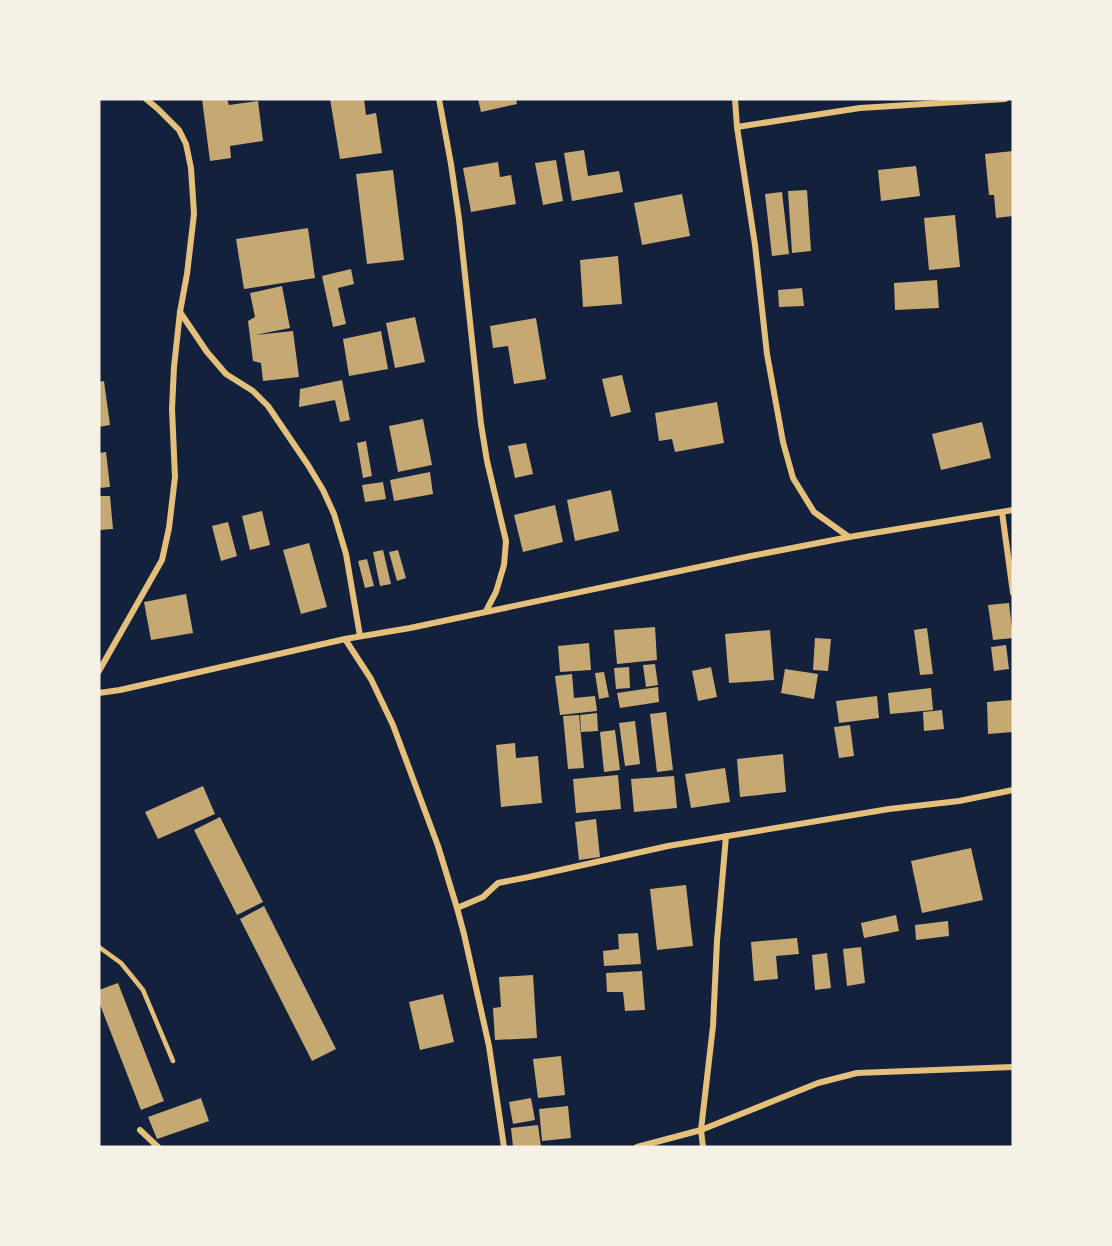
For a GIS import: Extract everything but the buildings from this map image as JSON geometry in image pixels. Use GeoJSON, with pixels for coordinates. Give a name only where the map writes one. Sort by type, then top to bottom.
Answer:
{"type":"FeatureCollection","features":[{"type":"Feature","properties":{"kind":"street"},"geometry":{"type":"LineString","coordinates":[[99,671],[162,560],[170,528],[175,477],[172,409],[174,367],[180,312],[188,274],[194,214],[191,168],[186,144],[179,130],[146,99]]}},
{"type":"Feature","properties":{"kind":"street"},"geometry":{"type":"LineString","coordinates":[[439,99],[459,219],[481,424],[487,461],[506,541],[504,565],[496,592],[486,611]]}},
{"type":"Feature","properties":{"kind":"street"},"geometry":{"type":"LineString","coordinates":[[735,99],[767,354],[783,442],[793,478],[814,512],[849,537]]}},
{"type":"Feature","properties":{"kind":"street"},"geometry":{"type":"LineString","coordinates":[[737,127],[860,108],[1005,99]]}},
{"type":"Feature","properties":{"kind":"street"},"geometry":{"type":"LineString","coordinates":[[180,312],[207,352],[226,374],[268,405],[323,490],[334,514],[346,554],[360,636]]}},
{"type":"Feature","properties":{"kind":"street"},"geometry":{"type":"LineString","coordinates":[[99,693],[345,639],[410,628],[751,556],[1013,510]]}},
{"type":"Feature","properties":{"kind":"street"},"geometry":{"type":"LineString","coordinates":[[1002,512],[1013,593]]}},
{"type":"Feature","properties":{"kind":"street"},"geometry":{"type":"LineString","coordinates":[[345,639],[371,679],[393,725],[438,846],[464,934],[489,1046],[504,1147]]}},
{"type":"Feature","properties":{"kind":"street"},"geometry":{"type":"LineString","coordinates":[[457,908],[483,897],[498,883],[668,846],[889,809],[959,801],[1013,790]]}},
{"type":"Feature","properties":{"kind":"street"},"geometry":{"type":"LineString","coordinates":[[703,1147],[701,1130],[713,1026],[717,941],[726,836]]}},
{"type":"Feature","properties":{"kind":"street"},"geometry":{"type":"LineString","coordinates":[[637,1147],[701,1130],[818,1083],[857,1073],[1013,1067]]}},
{"type":"Feature","properties":{"kind":"street"},"geometry":{"type":"LineString","coordinates":[[140,1130],[158,1147]]}},
{"type":"Feature","properties":{"kind":"lane"},"geometry":{"type":"LineString","coordinates":[[99,947],[121,963],[142,990],[173,1061]]}}]}
